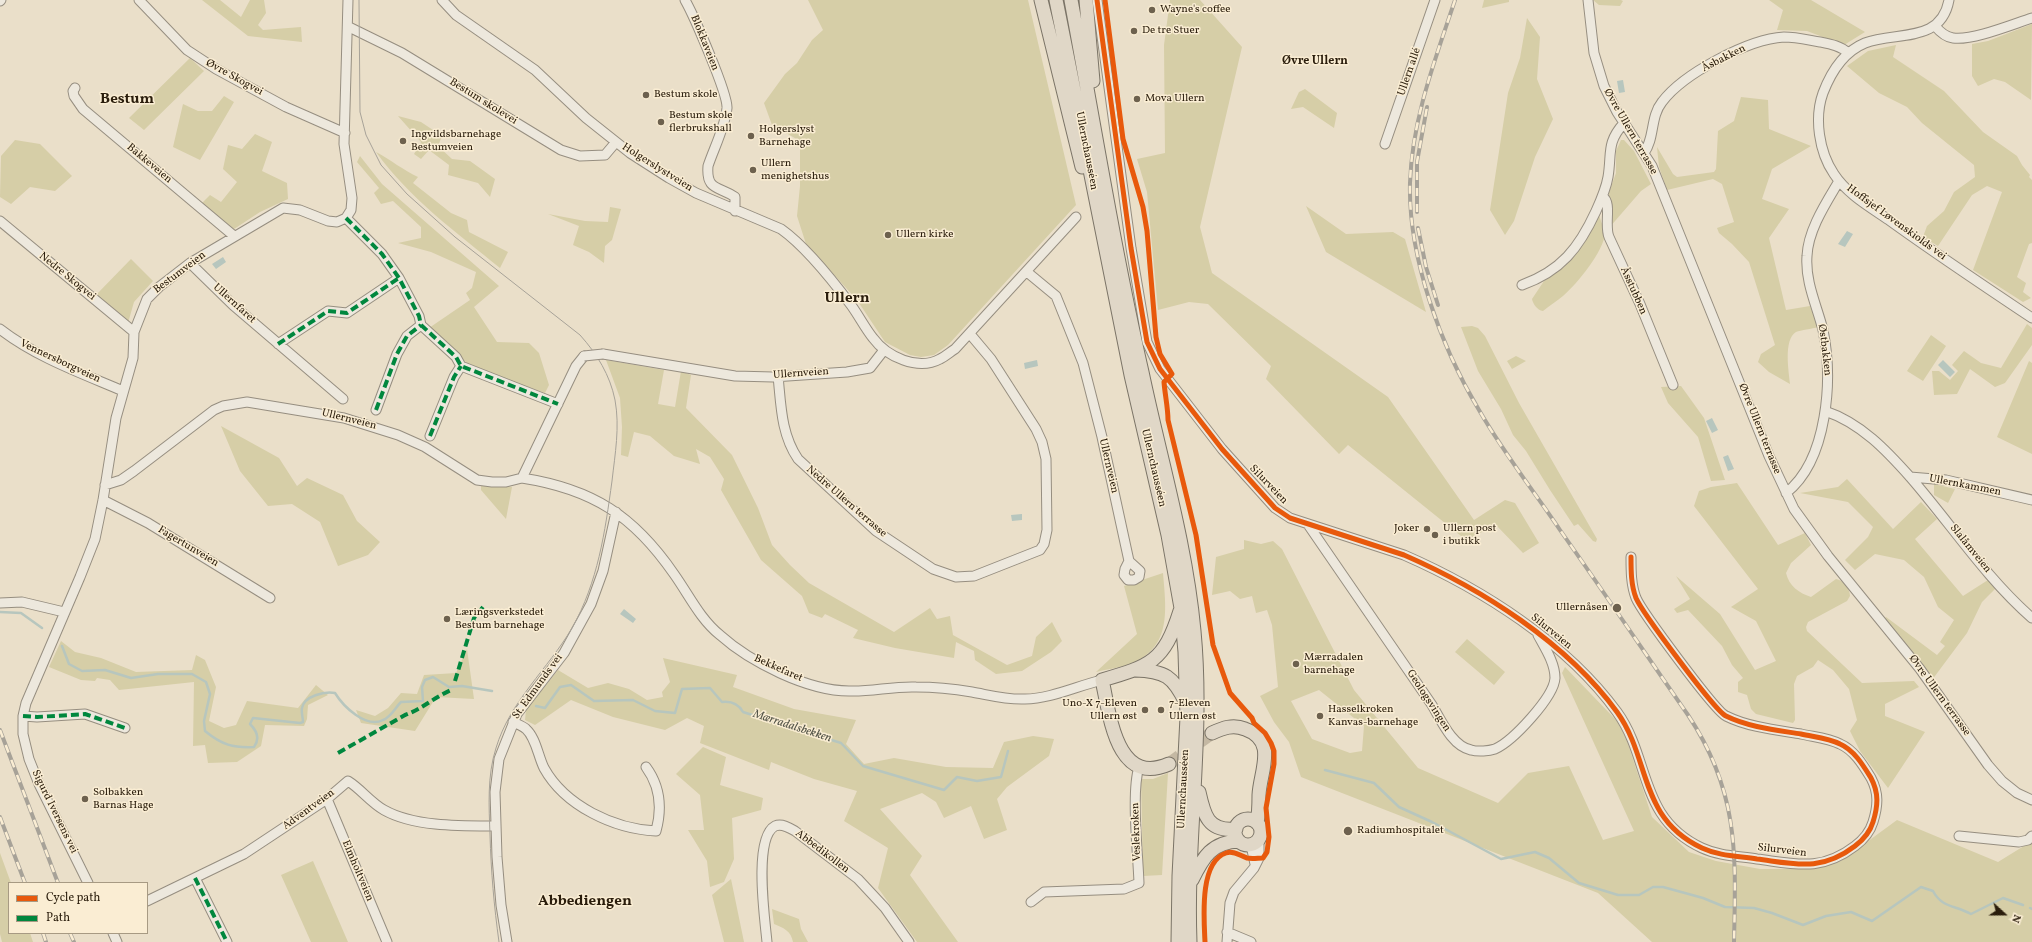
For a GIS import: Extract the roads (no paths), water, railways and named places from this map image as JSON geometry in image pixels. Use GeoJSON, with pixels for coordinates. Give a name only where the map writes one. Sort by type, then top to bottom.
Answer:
{"type":"FeatureCollection","features":[{"type":"Feature","properties":{"kind":"highway"},"geometry":{"type":"LineString","coordinates":[[1041,0],[1080,159],[1103,239]]}},
{"type":"Feature","properties":{"kind":"highway","name":"Ullernchausséen"},"geometry":{"type":"LineString","coordinates":[[1056,0],[1103,239],[1131,375],[1168,535],[1181,608],[1187,705],[1186,761],[1179,876],[1178,942]]}},
{"type":"Feature","properties":{"kind":"highway","name":"Ullernchausséen"},"geometry":{"type":"LineString","coordinates":[[1071,0],[1124,291],[1186,568],[1196,655],[1198,712],[1196,781],[1190,883],[1190,942]]}},
{"type":"Feature","properties":{"kind":"highway"},"geometry":{"type":"LineString","coordinates":[[1086,0],[1096,139]]}},
{"type":"Feature","properties":{"kind":"highway"},"geometry":{"type":"LineString","coordinates":[[1169,764],[1153,769],[1139,767],[1126,758],[1117,742],[1102,680],[1135,670],[1148,663],[1163,650],[1170,638],[1181,608]]}},
{"type":"Feature","properties":{"kind":"highway"},"geometry":{"type":"LineString","coordinates":[[1135,670],[1154,671],[1167,676],[1176,685],[1187,705]]}},
{"type":"Feature","properties":{"kind":"highway"},"geometry":{"type":"LineString","coordinates":[[1190,883],[1200,865],[1213,848],[1247,832],[1259,794],[1265,760],[1264,748],[1259,739],[1251,732],[1234,727],[1222,728],[1212,733]]}},
{"type":"Feature","properties":{"kind":"highway"},"geometry":{"type":"LineString","coordinates":[[1196,781],[1204,811],[1209,822],[1222,829],[1247,832]]}},
{"type":"Feature","properties":{"kind":"street","name":"Øvre Skogvei"},"geometry":{"type":"LineString","coordinates":[[139,0],[187,50],[216,70],[296,112],[344,133]]}},
{"type":"Feature","properties":{"kind":"street"},"geometry":{"type":"LineString","coordinates":[[348,0],[349,27],[344,133],[345,155],[353,201],[351,210],[346,218],[382,254],[399,278],[419,316],[421,325],[456,358],[461,366],[558,404]]}},
{"type":"Feature","properties":{"kind":"street","name":"Holgerslystveien"},"geometry":{"type":"LineString","coordinates":[[442,0],[456,15],[535,70],[586,118],[616,142],[669,178],[735,211],[781,230],[791,237],[834,284],[852,306],[873,339],[884,350]]}},
{"type":"Feature","properties":{"kind":"street","name":"Blokkaveien"},"geometry":{"type":"LineString","coordinates":[[685,0],[699,29],[727,102],[724,119],[708,166],[707,174],[709,181],[714,188],[735,197],[735,211]]}},
{"type":"Feature","properties":{"kind":"street","name":"Silurveien"},"geometry":{"type":"LineString","coordinates":[[1097,0],[1131,248],[1147,342],[1164,374],[1244,475],[1282,513],[1309,526],[1404,555],[1428,566],[1483,596],[1537,632],[1578,668],[1616,711],[1626,727],[1650,794],[1658,810],[1670,825],[1689,841],[1702,848],[1720,854],[1806,865],[1828,861],[1841,856],[1863,840],[1872,827],[1877,811],[1878,797],[1873,782],[1863,765],[1846,747],[1838,742],[1826,738],[1755,726],[1720,713],[1640,605],[1633,586],[1631,557]]}},
{"type":"Feature","properties":{"kind":"street","name":"Ullern allé"},"geometry":{"type":"LineString","coordinates":[[1385,144],[1435,0]]}},
{"type":"Feature","properties":{"kind":"street","name":"Øvre Ullern terrasse"},"geometry":{"type":"LineString","coordinates":[[1588,0],[1592,40],[1599,73],[1610,99],[1644,154],[1657,180],[1766,450],[1794,509],[1816,540],[1920,669],[1988,765],[2002,781],[2017,793],[2032,800]]}},
{"type":"Feature","properties":{"kind":"street"},"geometry":{"type":"LineString","coordinates":[[1949,0],[1945,12],[1935,26],[1947,36],[1957,38],[1993,31],[2032,18]]}},
{"type":"Feature","properties":{"kind":"street","name":"Hoffsjef Løvenskiolds vei"},"geometry":{"type":"LineString","coordinates":[[1935,26],[1925,32],[1864,44],[1848,53],[1838,64],[1826,84],[1819,116],[1822,146],[1830,168],[1839,181],[1855,196],[1920,243],[2032,318]]}},
{"type":"Feature","properties":{"kind":"street","name":"Bestum skolevei"},"geometry":{"type":"LineString","coordinates":[[349,27],[402,53],[561,150],[580,156],[605,155],[616,142]]}},
{"type":"Feature","properties":{"kind":"street","name":"Åsbakken"},"geometry":{"type":"LineString","coordinates":[[1644,154],[1650,144],[1656,111],[1665,98],[1691,77],[1729,54],[1766,40],[1785,37],[1828,44],[1841,48],[1848,53]]}},
{"type":"Feature","properties":{"kind":"street","name":"Bakkeveien"},"geometry":{"type":"LineString","coordinates":[[75,88],[73,91],[74,96],[83,109],[234,236]]}},
{"type":"Feature","properties":{"kind":"street"},"geometry":{"type":"LineString","coordinates":[[1522,285],[1544,276],[1568,257],[1582,238],[1602,197],[1609,176],[1611,144],[1616,131],[1624,123]]}},
{"type":"Feature","properties":{"kind":"street","name":"Østbakken"},"geometry":{"type":"LineString","coordinates":[[1786,493],[1798,482],[1809,462],[1826,411],[1828,390],[1825,344],[1809,282],[1806,257],[1813,232],[1839,181]]}},
{"type":"Feature","properties":{"kind":"street","name":"Åsstubben"},"geometry":{"type":"LineString","coordinates":[[1602,197],[1608,204],[1606,228],[1608,237],[1640,304],[1673,385]]}},
{"type":"Feature","properties":{"kind":"street","name":"Bestumveien"},"geometry":{"type":"LineString","coordinates":[[64,612],[95,539],[103,500],[114,426],[133,358],[134,332],[147,299],[159,286],[190,262],[283,208],[300,210],[328,221],[336,222],[346,218]]}},
{"type":"Feature","properties":{"kind":"street"},"geometry":{"type":"LineString","coordinates":[[884,350],[905,361],[922,363],[939,360],[955,349],[1076,217]]}},
{"type":"Feature","properties":{"kind":"street","name":"Nedre Skogvei"},"geometry":{"type":"LineString","coordinates":[[0,221],[134,332]]}},
{"type":"Feature","properties":{"kind":"street","name":"Ullernfaret"},"geometry":{"type":"LineString","coordinates":[[190,262],[234,305],[343,399]]}},
{"type":"Feature","properties":{"kind":"street","name":"Ullernveien"},"geometry":{"type":"LineString","coordinates":[[1027,272],[1056,296],[1083,363],[1102,437],[1129,561]]}},
{"type":"Feature","properties":{"kind":"street"},"geometry":{"type":"LineString","coordinates":[[278,344],[328,311],[347,313],[399,278]]}},
{"type":"Feature","properties":{"kind":"street","name":"Ullernveien"},"geometry":{"type":"LineString","coordinates":[[376,410],[397,354],[407,336],[421,325]]}},
{"type":"Feature","properties":{"kind":"street","name":"Vennersborgveien"},"geometry":{"type":"LineString","coordinates":[[0,329],[14,340],[38,354],[123,391]]}},
{"type":"Feature","properties":{"kind":"street","name":"Nedre Ullern terrasse"},"geometry":{"type":"LineString","coordinates":[[778,376],[783,423],[792,450],[798,459],[876,531],[920,561],[933,569],[956,577],[974,576],[1040,550],[1044,544],[1047,530],[1046,467],[1042,442],[1036,429],[991,359],[970,334]]}},
{"type":"Feature","properties":{"kind":"street","name":"Ullernveien"},"geometry":{"type":"LineString","coordinates":[[105,485],[121,480],[214,410],[223,406],[247,402],[308,411],[380,428],[425,447],[477,480],[506,482],[522,478],[576,366],[584,356],[603,354],[735,376],[778,376],[847,372],[870,368],[884,350]]}},
{"type":"Feature","properties":{"kind":"street"},"geometry":{"type":"LineString","coordinates":[[430,436],[454,377],[461,366]]}},
{"type":"Feature","properties":{"kind":"street"},"geometry":{"type":"LineString","coordinates":[[1826,411],[1848,421],[1872,438],[1910,477]]}},
{"type":"Feature","properties":{"kind":"street","name":"Ullernkammen"},"geometry":{"type":"LineString","coordinates":[[1910,477],[1946,480],[2032,500]]}},
{"type":"Feature","properties":{"kind":"street","name":"Slalåmveien"},"geometry":{"type":"LineString","coordinates":[[1910,477],[1996,581],[2032,618]]}},
{"type":"Feature","properties":{"kind":"street","name":"Bekkefaret"},"geometry":{"type":"LineString","coordinates":[[522,478],[564,487],[584,494],[616,512],[634,525],[648,540],[673,573],[702,616],[719,635],[738,649],[776,671],[819,687],[848,691],[914,687],[1026,699],[1046,696],[1102,680]]}},
{"type":"Feature","properties":{"kind":"street","name":"Fagertunveien"},"geometry":{"type":"LineString","coordinates":[[103,500],[148,523],[270,598]]}},
{"type":"Feature","properties":{"kind":"street","name":"St. Edmunds vei"},"geometry":{"type":"LineString","coordinates":[[507,942],[501,905],[496,826],[495,792],[497,770],[501,754],[513,722],[527,700],[564,653],[578,630],[599,583],[616,512]]}},
{"type":"Feature","properties":{"kind":"street","name":"Geologsvingen"},"geometry":{"type":"LineString","coordinates":[[1309,526],[1432,705],[1450,734],[1457,742],[1470,750],[1483,751],[1495,749],[1506,742],[1549,697],[1555,682],[1555,676],[1551,660],[1537,632]]}},
{"type":"Feature","properties":{"kind":"street"},"geometry":{"type":"LineString","coordinates":[[0,603],[22,602],[64,612]]}},
{"type":"Feature","properties":{"kind":"street","name":"Sigurd Iversens vei"},"geometry":{"type":"LineString","coordinates":[[64,612],[30,690],[23,716],[25,743],[39,784],[88,882]]}},
{"type":"Feature","properties":{"kind":"street"},"geometry":{"type":"LineString","coordinates":[[23,716],[37,717],[85,714],[125,728]]}},
{"type":"Feature","properties":{"kind":"street"},"geometry":{"type":"LineString","coordinates":[[513,722],[526,728],[551,780],[567,796],[593,813],[625,827],[656,831],[659,820],[657,789],[654,777],[646,767]]}},
{"type":"Feature","properties":{"kind":"street","name":"Veslekroken"},"geometry":{"type":"LineString","coordinates":[[1030,902],[1044,892],[1124,889],[1139,883],[1136,806],[1137,777],[1139,767]]}},
{"type":"Feature","properties":{"kind":"street","name":"Adventveien"},"geometry":{"type":"LineString","coordinates":[[148,901],[244,854],[327,799],[348,781],[374,803],[394,815],[406,819],[428,823],[496,826]]}},
{"type":"Feature","properties":{"kind":"street","name":"Elmholtveien"},"geometry":{"type":"LineString","coordinates":[[327,799],[387,942]]}},
{"type":"Feature","properties":{"kind":"street","name":"Abbedikollen"},"geometry":{"type":"LineString","coordinates":[[767,942],[761,860],[765,844],[772,829],[776,825],[784,825],[795,831],[858,879],[885,908],[909,942]]}},
{"type":"Feature","properties":{"kind":"street"},"geometry":{"type":"LineString","coordinates":[[1227,942],[1228,916],[1232,897],[1237,888],[1253,872],[1255,865],[1247,832]]}},
{"type":"Feature","properties":{"kind":"street"},"geometry":{"type":"LineString","coordinates":[[1959,836],[2019,842],[2028,840],[2032,836]]}},
{"type":"Feature","properties":{"kind":"street"},"geometry":{"type":"LineString","coordinates":[[195,878],[228,942]]}},
{"type":"Feature","properties":{"kind":"street"},"geometry":{"type":"LineString","coordinates":[[1227,932],[1251,942]]}},
{"type":"Feature","properties":{"kind":"waterway","name":"Mærradalsbekken"},"geometry":{"type":"LineString","coordinates":[[0,612],[21,613],[42,628]]}},
{"type":"Feature","properties":{"kind":"waterway","name":"Mærradalsbekken"},"geometry":{"type":"LineString","coordinates":[[62,646],[69,664],[82,671],[105,670],[131,678],[158,674],[192,674],[206,682],[210,694],[204,721],[205,731],[217,740],[228,745],[240,747],[254,747],[256,744],[257,735],[250,724],[253,718],[300,723],[303,722],[302,710],[304,704],[307,700],[316,695],[335,693],[343,704],[356,715],[362,719],[376,722],[388,717],[401,702],[423,701],[422,687],[425,680],[433,677],[449,687],[462,686],[492,691]]}},
{"type":"Feature","properties":{"kind":"waterway","name":"Mærradalsbekken"},"geometry":{"type":"LineString","coordinates":[[536,706],[545,708],[560,687],[571,685],[594,701],[633,700],[655,711],[675,713],[682,689],[710,688],[722,702],[734,703],[739,706],[743,712],[841,743],[863,766],[944,790],[957,777],[977,781],[1001,777],[1008,751]]}},
{"type":"Feature","properties":{"kind":"waterway","name":"Mærradalsbekken"},"geometry":{"type":"LineString","coordinates":[[1325,770],[1374,783],[1399,807],[1432,822],[1501,859],[1535,852],[1549,858],[1579,883],[1618,895],[1639,895],[1653,887],[1663,887],[1703,898],[1725,907],[1754,908],[1803,925],[1826,916],[1851,912],[1872,921],[1921,887],[1933,891],[1940,900],[1949,906],[1971,914],[2003,898],[2023,905]]}},
{"type":"Feature","properties":{"kind":"tunnel"},"geometry":{"type":"LineString","coordinates":[[1169,764],[1212,733]]}},
{"type":"Feature","properties":{"kind":"tram line"},"geometry":{"type":"LineString","coordinates":[[359,0],[360,112],[366,135],[381,165],[407,194],[455,237],[580,335],[602,365],[610,382],[615,400],[617,430],[612,481],[603,538],[588,593],[572,628],[510,715],[502,731],[493,759],[489,791],[491,862],[499,942]]}},
{"type":"Feature","properties":{"kind":"railway"},"geometry":{"type":"LineString","coordinates":[[1455,0],[1432,67],[1420,113],[1412,159],[1410,183],[1411,211],[1421,271],[1440,330],[1452,358],[1488,426],[1688,715],[1705,743],[1717,770],[1731,824],[1735,880],[1734,942]]}},
{"type":"Feature","properties":{"kind":"railway"},"geometry":{"type":"LineString","coordinates":[[1417,212],[1417,162],[1427,107]]}},
{"type":"Feature","properties":{"kind":"railway"},"geometry":{"type":"LineString","coordinates":[[1418,228],[1426,267],[1438,305]]}},
{"type":"Feature","properties":{"kind":"railway"},"geometry":{"type":"LineString","coordinates":[[0,730],[58,882]]}},
{"type":"Feature","properties":{"kind":"railway"},"geometry":{"type":"LineString","coordinates":[[0,817],[25,882]]}},
{"type":"Feature","properties":{"kind":"railway"},"geometry":{"type":"LineString","coordinates":[[43,934],[46,942]]}},
{"type":"Feature","properties":{"kind":"railway"},"geometry":{"type":"LineString","coordinates":[[70,934],[74,942]]}},
{"type":"Feature","properties":{"kind":"place","name":"Wayne's coffee"},"geometry":{"type":"Point","coordinates":[1152,10]}},
{"type":"Feature","properties":{"kind":"place","name":"De tre Stuer"},"geometry":{"type":"Point","coordinates":[1134,31]}},
{"type":"Feature","properties":{"kind":"place","name":"Bestum skole"},"geometry":{"type":"Point","coordinates":[646,95]}},
{"type":"Feature","properties":{"kind":"place","name":"Mova Ullern"},"geometry":{"type":"Point","coordinates":[1137,99]}},
{"type":"Feature","properties":{"kind":"place","name":"Bestum skole flerbrukshall"},"geometry":{"type":"Point","coordinates":[661,122]}},
{"type":"Feature","properties":{"kind":"place","name":"Holgerslyst Barnehage"},"geometry":{"type":"Point","coordinates":[751,136]}},
{"type":"Feature","properties":{"kind":"place","name":"Ingvildsbarnehage Bestumveien"},"geometry":{"type":"Point","coordinates":[403,141]}},
{"type":"Feature","properties":{"kind":"place","name":"Ullern menighetshus"},"geometry":{"type":"Point","coordinates":[753,170]}},
{"type":"Feature","properties":{"kind":"place","name":"Ullern kirke"},"geometry":{"type":"Point","coordinates":[888,235]}},
{"type":"Feature","properties":{"kind":"place","name":"Joker"},"geometry":{"type":"Point","coordinates":[1427,529]}},
{"type":"Feature","properties":{"kind":"place","name":"Ullern post i butikk"},"geometry":{"type":"Point","coordinates":[1435,535]}},
{"type":"Feature","properties":{"kind":"place","name":"Ullernåsen"},"geometry":{"type":"Point","coordinates":[1617,608]}},
{"type":"Feature","properties":{"kind":"place","name":"Læringsverkstedet Bestum barnehage"},"geometry":{"type":"Point","coordinates":[447,619]}},
{"type":"Feature","properties":{"kind":"place","name":"Mærradalen barnehage"},"geometry":{"type":"Point","coordinates":[1296,664]}},
{"type":"Feature","properties":{"kind":"place","name":"Uno-X 7-Eleven Ullern øst"},"geometry":{"type":"Point","coordinates":[1145,710]}},
{"type":"Feature","properties":{"kind":"place","name":"7-Eleven Ullern øst"},"geometry":{"type":"Point","coordinates":[1161,710]}},
{"type":"Feature","properties":{"kind":"place","name":"Hasselkroken Kanvas-barnehage"},"geometry":{"type":"Point","coordinates":[1320,716]}},
{"type":"Feature","properties":{"kind":"place","name":"Solbakken Barnas Hage"},"geometry":{"type":"Point","coordinates":[85,799]}},
{"type":"Feature","properties":{"kind":"place","name":"Radiumhospitalet"},"geometry":{"type":"Point","coordinates":[1348,831]}},
{"type":"Feature","properties":{"kind":"district","name":"Øvre Ullern"},"geometry":{"type":"Point","coordinates":[1315,62]}},
{"type":"Feature","properties":{"kind":"district","name":"Bestum"},"geometry":{"type":"Point","coordinates":[127,100]}},
{"type":"Feature","properties":{"kind":"district","name":"Ullern"},"geometry":{"type":"Point","coordinates":[847,299]}},
{"type":"Feature","properties":{"kind":"district","name":"Abbediengen"},"geometry":{"type":"Point","coordinates":[585,902]}}]}
